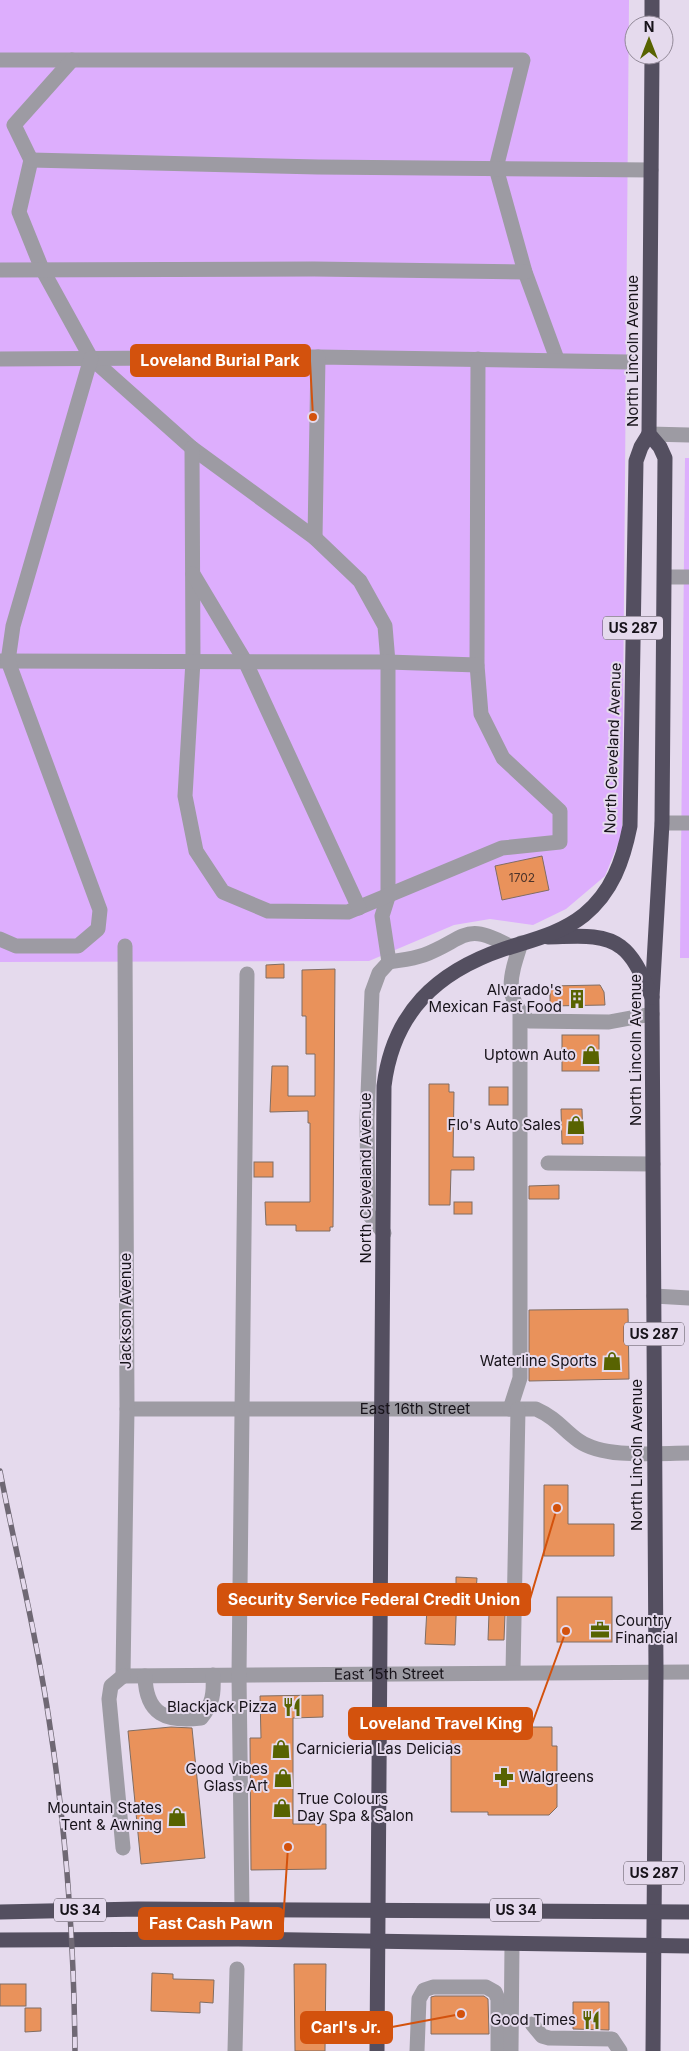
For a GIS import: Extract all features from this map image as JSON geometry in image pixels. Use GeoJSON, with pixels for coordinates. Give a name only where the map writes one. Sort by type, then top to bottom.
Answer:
{"type":"FeatureCollection","features":[{"type":"Feature","properties":{"kind":"highway"},"geometry":{"type":"LineString","coordinates":[[652,0],[652,15]]}},
{"type":"Feature","properties":{"kind":"highway","name":"North Lincoln Avenue"},"geometry":{"type":"LineString","coordinates":[[652,65],[649,434],[660,446],[665,458],[662,823],[652,997],[656,1672],[653,2051]]}},
{"type":"Feature","properties":{"kind":"highway","name":"North Cleveland Avenue"},"geometry":{"type":"LineString","coordinates":[[377,2051],[384,1086],[387,1060],[393,1043],[408,1016],[434,986],[466,963],[516,945],[545,938],[584,915],[611,885],[624,856],[630,826],[636,461],[640,447],[649,434]]}},
{"type":"Feature","properties":{"kind":"highway"},"geometry":{"type":"LineString","coordinates":[[545,938],[588,936],[605,940],[621,947],[632,959],[652,997]]}},
{"type":"Feature","properties":{"kind":"highway","name":"US 34"},"geometry":{"type":"LineString","coordinates":[[0,1912],[138,1909],[378,1909],[689,1912]]}},
{"type":"Feature","properties":{"kind":"highway","name":"US 34"},"geometry":{"type":"LineString","coordinates":[[0,1940],[689,1946]]}},
{"type":"Feature","properties":{"kind":"street"},"geometry":{"type":"LineString","coordinates":[[0,60],[523,60],[496,168],[525,272],[557,359]]}},
{"type":"Feature","properties":{"kind":"street"},"geometry":{"type":"LineString","coordinates":[[72,60],[14,125],[32,160],[19,212],[42,269],[91,358],[192,448],[315,538],[360,581],[385,626],[388,662],[388,897],[382,916],[389,962]]}},
{"type":"Feature","properties":{"kind":"street"},"geometry":{"type":"LineString","coordinates":[[32,160],[318,167],[651,170]]}},
{"type":"Feature","properties":{"kind":"street"},"geometry":{"type":"LineString","coordinates":[[0,270],[314,269],[525,272]]}},
{"type":"Feature","properties":{"kind":"street"},"geometry":{"type":"LineString","coordinates":[[315,538],[318,357]]}},
{"type":"Feature","properties":{"kind":"street"},"geometry":{"type":"LineString","coordinates":[[0,359],[318,357],[557,359],[628,362]]}},
{"type":"Feature","properties":{"kind":"street"},"geometry":{"type":"LineString","coordinates":[[0,939],[16,946],[78,946],[98,930],[100,910],[4,661],[91,358]]}},
{"type":"Feature","properties":{"kind":"street"},"geometry":{"type":"LineString","coordinates":[[192,448],[193,661],[185,796],[196,851],[223,892],[268,911],[348,912],[502,848],[560,842],[560,811],[503,758],[481,714],[477,665],[478,359]]}},
{"type":"Feature","properties":{"kind":"street"},"geometry":{"type":"LineString","coordinates":[[649,434],[689,435]]}},
{"type":"Feature","properties":{"kind":"street"},"geometry":{"type":"LineString","coordinates":[[192,573],[245,661],[359,908]]}},
{"type":"Feature","properties":{"kind":"street"},"geometry":{"type":"LineString","coordinates":[[665,577],[689,577]]}},
{"type":"Feature","properties":{"kind":"street"},"geometry":{"type":"LineString","coordinates":[[4,661],[388,662],[477,665]]}},
{"type":"Feature","properties":{"kind":"street"},"geometry":{"type":"LineString","coordinates":[[662,823],[689,823]]}},
{"type":"Feature","properties":{"kind":"street"},"geometry":{"type":"LineString","coordinates":[[384,1233],[368,1214],[367,1120],[372,992],[379,973],[389,962],[424,955],[458,936],[475,933],[491,935],[516,945],[510,993],[520,1014],[520,1378],[514,1409],[514,1672]]}},
{"type":"Feature","properties":{"kind":"street","name":"Jackson Avenue"},"geometry":{"type":"LineString","coordinates":[[123,1676],[127,1409],[125,946]]}},
{"type":"Feature","properties":{"kind":"street"},"geometry":{"type":"LineString","coordinates":[[242,1909],[239,1675],[244,1409],[247,974]]}},
{"type":"Feature","properties":{"kind":"street"},"geometry":{"type":"LineString","coordinates":[[520,1014],[529,1021],[609,1022],[652,1014]]}},
{"type":"Feature","properties":{"kind":"street"},"geometry":{"type":"LineString","coordinates":[[548,1162],[653,1164]]}},
{"type":"Feature","properties":{"kind":"street"},"geometry":{"type":"LineString","coordinates":[[654,1296],[689,1298]]}},
{"type":"Feature","properties":{"kind":"street","name":"East 16th Street"},"geometry":{"type":"LineString","coordinates":[[127,1409],[536,1409],[553,1417],[578,1441],[594,1449],[689,1453]]}},
{"type":"Feature","properties":{"kind":"street","name":"East 15th Street"},"geometry":{"type":"LineString","coordinates":[[123,1676],[689,1672]]}},
{"type":"Feature","properties":{"kind":"street"},"geometry":{"type":"LineString","coordinates":[[145,1676],[149,1701],[156,1712],[171,1718],[187,1719],[201,1718],[209,1709],[214,1696],[213,1675]]}},
{"type":"Feature","properties":{"kind":"street"},"geometry":{"type":"LineString","coordinates":[[123,1676],[111,1686],[109,1699],[123,1848]]}},
{"type":"Feature","properties":{"kind":"street"},"geometry":{"type":"LineString","coordinates":[[511,2051],[512,1944]]}},
{"type":"Feature","properties":{"kind":"street"},"geometry":{"type":"LineString","coordinates":[[235,2051],[237,1968]]}},
{"type":"Feature","properties":{"kind":"street"},"geometry":{"type":"LineString","coordinates":[[417,2051],[419,1999],[424,1990],[433,1987],[486,1987],[495,1992],[498,1999],[498,2051]]}},
{"type":"Feature","properties":{"kind":"street"},"geometry":{"type":"LineString","coordinates":[[532,2024],[542,2036],[549,2038],[612,2039],[620,2051]]}},
{"type":"Feature","properties":{"kind":"shaded area"},"geometry":{"type":"Polygon","coordinates":[[[0,0],[629,0],[629,15],[624,15],[624,65],[628,65],[622,834],[605,876],[566,909],[533,925],[490,919],[454,925],[369,961],[0,962],[0,0]]]}},
{"type":"Feature","properties":{"kind":"shaded area"},"geometry":{"type":"Polygon","coordinates":[[[685,458],[689,458],[689,958],[680,958],[685,458]]]}},
{"type":"Feature","properties":{"kind":"building"},"geometry":{"type":"Polygon","coordinates":[[[542,856],[549,890],[502,900],[495,866],[542,856]]]}},
{"type":"Feature","properties":{"kind":"building"},"geometry":{"type":"Polygon","coordinates":[[[284,964],[284,978],[266,978],[266,965],[284,964]]]}},
{"type":"Feature","properties":{"kind":"building"},"geometry":{"type":"Polygon","coordinates":[[[335,969],[333,1227],[330,1227],[330,1231],[296,1231],[296,1225],[266,1225],[265,1202],[310,1202],[310,1123],[308,1123],[308,1111],[270,1112],[272,1066],[288,1066],[288,1096],[315,1096],[315,1054],[306,1054],[306,1016],[302,1016],[302,970],[335,969]]]}},
{"type":"Feature","properties":{"kind":"building","name":"Alvarado's Mexican Fast Food"},"geometry":{"type":"Polygon","coordinates":[[[600,985],[604,992],[605,1005],[550,1006],[550,986],[600,985]]]}},
{"type":"Feature","properties":{"kind":"building"},"geometry":{"type":"Polygon","coordinates":[[[562,1035],[599,1035],[599,1071],[562,1071],[562,1035]]]}},
{"type":"Feature","properties":{"kind":"building"},"geometry":{"type":"Polygon","coordinates":[[[429,1084],[449,1084],[449,1092],[454,1092],[453,1157],[474,1157],[474,1170],[451,1170],[450,1205],[429,1205],[429,1084]]]}},
{"type":"Feature","properties":{"kind":"building"},"geometry":{"type":"Polygon","coordinates":[[[489,1087],[508,1087],[508,1105],[489,1105],[489,1087]]]}},
{"type":"Feature","properties":{"kind":"building"},"geometry":{"type":"Polygon","coordinates":[[[561,1109],[582,1109],[583,1144],[562,1144],[561,1109]]]}},
{"type":"Feature","properties":{"kind":"building"},"geometry":{"type":"Polygon","coordinates":[[[254,1162],[273,1162],[273,1177],[254,1177],[254,1162]]]}},
{"type":"Feature","properties":{"kind":"building"},"geometry":{"type":"Polygon","coordinates":[[[559,1185],[559,1199],[529,1199],[529,1186],[559,1185]]]}},
{"type":"Feature","properties":{"kind":"building"},"geometry":{"type":"Polygon","coordinates":[[[454,1202],[472,1202],[472,1214],[454,1214],[454,1202]]]}},
{"type":"Feature","properties":{"kind":"building"},"geometry":{"type":"Polygon","coordinates":[[[628,1309],[629,1379],[529,1381],[529,1310],[628,1309]]]}},
{"type":"Feature","properties":{"kind":"building"},"geometry":{"type":"Polygon","coordinates":[[[544,1485],[568,1485],[568,1524],[614,1524],[614,1556],[544,1556],[544,1485]]]}},
{"type":"Feature","properties":{"kind":"building"},"geometry":{"type":"Polygon","coordinates":[[[456,1577],[477,1578],[476,1592],[457,1591],[455,1645],[425,1644],[427,1608],[422,1607],[422,1585],[456,1585],[456,1577]]]}},
{"type":"Feature","properties":{"kind":"building"},"geometry":{"type":"Polygon","coordinates":[[[557,1597],[612,1597],[612,1642],[557,1642],[557,1597]]]}},
{"type":"Feature","properties":{"kind":"building"},"geometry":{"type":"Polygon","coordinates":[[[489,1613],[505,1614],[504,1640],[488,1640],[489,1613]]]}},
{"type":"Feature","properties":{"kind":"building"},"geometry":{"type":"Polygon","coordinates":[[[323,1695],[323,1717],[293,1718],[293,1824],[326,1824],[326,1869],[251,1870],[250,1738],[261,1738],[260,1696],[323,1695]]]}},
{"type":"Feature","properties":{"kind":"building","name":"Walgreens"},"geometry":{"type":"Polygon","coordinates":[[[456,1713],[478,1713],[478,1727],[552,1727],[552,1746],[557,1746],[557,1807],[549,1815],[488,1815],[488,1812],[451,1812],[451,1727],[456,1727],[456,1713]]]}},
{"type":"Feature","properties":{"kind":"building"},"geometry":{"type":"Polygon","coordinates":[[[171,1727],[192,1728],[205,1858],[141,1864],[128,1731],[171,1727]]]}},
{"type":"Feature","properties":{"kind":"building"},"geometry":{"type":"Polygon","coordinates":[[[294,1964],[326,1964],[325,2051],[295,2051],[294,1964]]]}},
{"type":"Feature","properties":{"kind":"building"},"geometry":{"type":"Polygon","coordinates":[[[152,1973],[173,1974],[173,1979],[214,1980],[213,2003],[200,2002],[200,2013],[151,2011],[152,1973]]]}},
{"type":"Feature","properties":{"kind":"building"},"geometry":{"type":"Polygon","coordinates":[[[0,1984],[26,1984],[26,2006],[0,2006],[0,1984]]]}},
{"type":"Feature","properties":{"kind":"building"},"geometry":{"type":"Polygon","coordinates":[[[484,1996],[488,1999],[489,2034],[431,2034],[431,1997],[484,1996]]]}},
{"type":"Feature","properties":{"kind":"building","name":"Good Times"},"geometry":{"type":"Polygon","coordinates":[[[573,2002],[609,2002],[609,2030],[573,2029],[573,2002]]]}},
{"type":"Feature","properties":{"kind":"building"},"geometry":{"type":"Polygon","coordinates":[[[25,2008],[41,2008],[41,2031],[25,2032],[25,2008]]]}},
{"type":"Feature","properties":{"kind":"railway"},"geometry":{"type":"LineString","coordinates":[[0,1471],[39,1658],[55,1761],[68,1885],[75,2051]]}},
{"type":"Feature","properties":{"kind":"place","name":"Loveland Burial Park"},"geometry":{"type":"Point","coordinates":[313,417]}},
{"type":"Feature","properties":{"kind":"place","name":"Alvarado's Mexican Fast Food"},"geometry":{"type":"Point","coordinates":[577,999]}},
{"type":"Feature","properties":{"kind":"place","name":"Uptown Auto"},"geometry":{"type":"Point","coordinates":[591,1055]}},
{"type":"Feature","properties":{"kind":"place","name":"Flo's Auto Sales"},"geometry":{"type":"Point","coordinates":[576,1125]}},
{"type":"Feature","properties":{"kind":"place","name":"Waterline Sports"},"geometry":{"type":"Point","coordinates":[612,1361]}},
{"type":"Feature","properties":{"kind":"place","name":"Security Service Federal Credit Union"},"geometry":{"type":"Point","coordinates":[557,1508]}},
{"type":"Feature","properties":{"kind":"place","name":"Country Financial"},"geometry":{"type":"Point","coordinates":[600,1630]}},
{"type":"Feature","properties":{"kind":"place","name":"Loveland Travel King"},"geometry":{"type":"Point","coordinates":[566,1631]}},
{"type":"Feature","properties":{"kind":"place","name":"Blackjack Pizza"},"geometry":{"type":"Point","coordinates":[292,1707]}},
{"type":"Feature","properties":{"kind":"place","name":"Carnicieria Las Delicias"},"geometry":{"type":"Point","coordinates":[281,1749]}},
{"type":"Feature","properties":{"kind":"place","name":"Walgreens"},"geometry":{"type":"Point","coordinates":[504,1777]}},
{"type":"Feature","properties":{"kind":"place","name":"Good Vibes Glass Art"},"geometry":{"type":"Point","coordinates":[283,1778]}},
{"type":"Feature","properties":{"kind":"place","name":"True Colours Day Spa & Salon"},"geometry":{"type":"Point","coordinates":[282,1808]}},
{"type":"Feature","properties":{"kind":"place","name":"Mountain States Tent & Awning"},"geometry":{"type":"Point","coordinates":[177,1817]}},
{"type":"Feature","properties":{"kind":"place","name":"Fast Cash Pawn"},"geometry":{"type":"Point","coordinates":[288,1847]}},
{"type":"Feature","properties":{"kind":"place","name":"Carl's Jr."},"geometry":{"type":"Point","coordinates":[461,2014]}},
{"type":"Feature","properties":{"kind":"place","name":"Good Times"},"geometry":{"type":"Point","coordinates":[591,2020]}}]}
